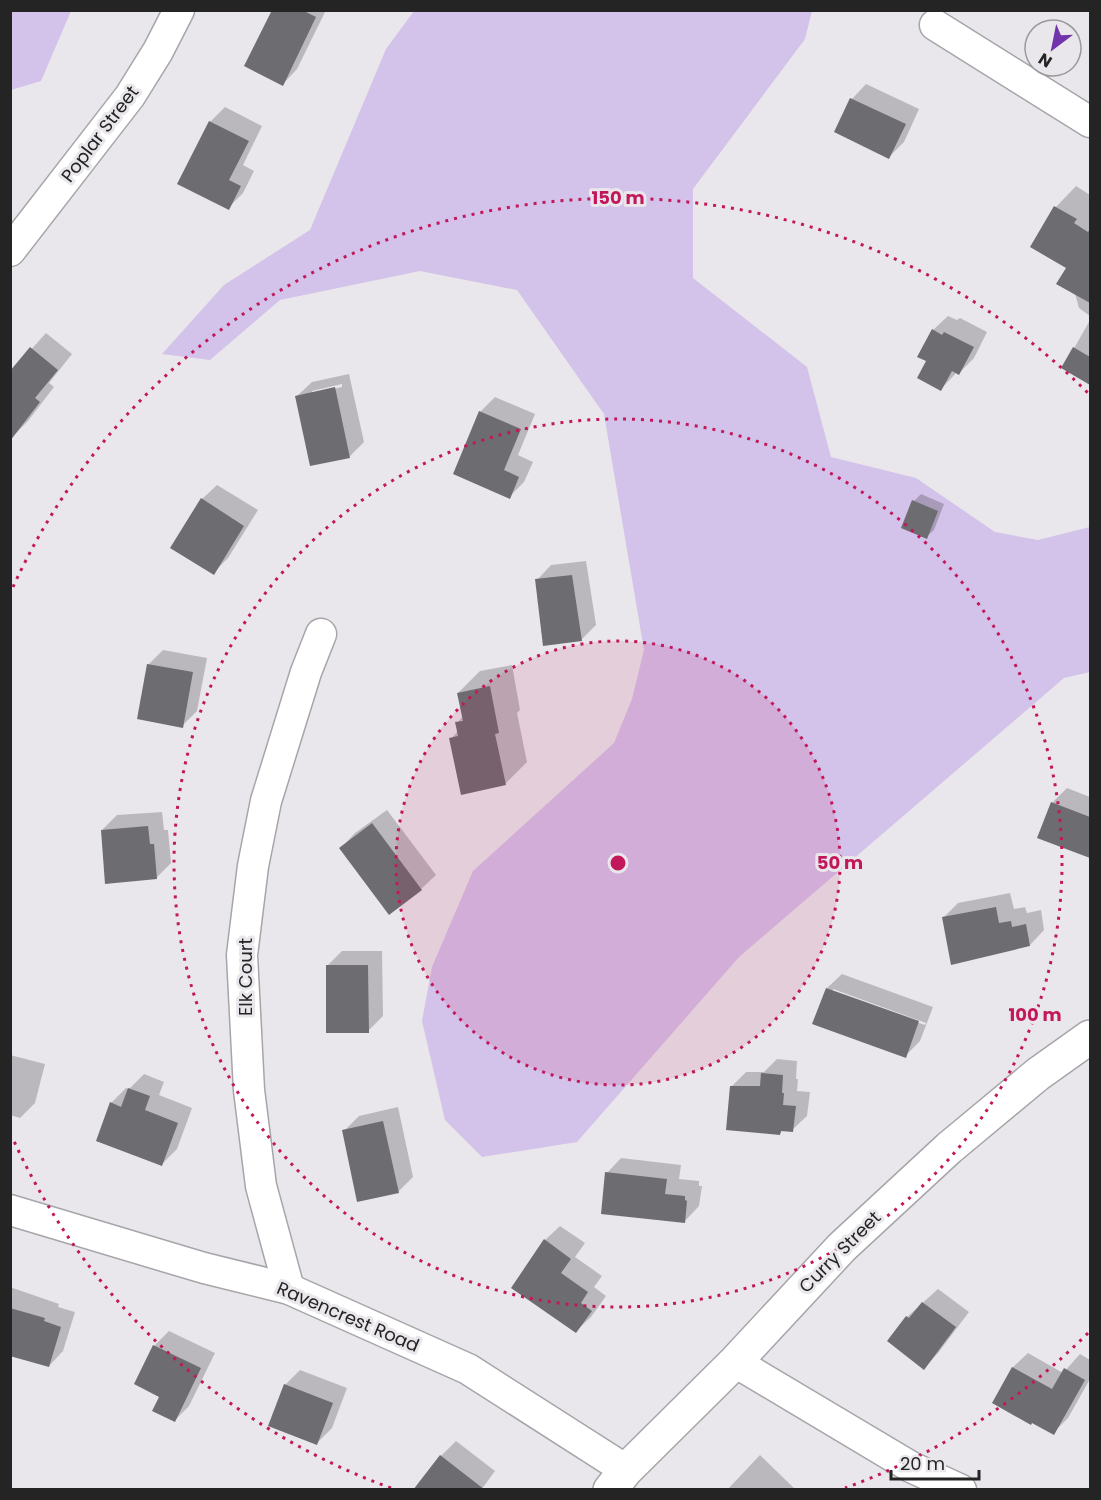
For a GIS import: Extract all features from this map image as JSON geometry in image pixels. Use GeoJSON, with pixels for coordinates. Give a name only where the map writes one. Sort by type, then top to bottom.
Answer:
{"type":"FeatureCollection","features":[{"type":"Feature","properties":{"kind":"street","name":"Poplar Street"},"geometry":{"type":"LineString","coordinates":[[10,251],[130,96],[158,51],[179,10]]}},
{"type":"Feature","properties":{"kind":"street"},"geometry":{"type":"LineString","coordinates":[[935,25],[1090,122]]}},
{"type":"Feature","properties":{"kind":"street","name":"Elk Court"},"geometry":{"type":"LineString","coordinates":[[289,1289],[261,1186],[249,1090],[242,955],[254,866],[266,801],[306,672],[321,634]]}},
{"type":"Feature","properties":{"kind":"street","name":"Curry Street"},"geometry":{"type":"LineString","coordinates":[[618,1480],[735,1362],[842,1247],[941,1155],[1038,1074],[1090,1037]]}},
{"type":"Feature","properties":{"kind":"street","name":"Ravencrest Road"},"geometry":{"type":"LineString","coordinates":[[10,1210],[204,1268],[289,1289],[468,1369],[618,1480]]}},
{"type":"Feature","properties":{"kind":"street"},"geometry":{"type":"LineString","coordinates":[[735,1362],[911,1467],[961,1490]]}},
{"type":"Feature","properties":{"kind":"shaded area"},"geometry":{"type":"Polygon","coordinates":[[[11,10],[71,11],[41,81],[11,90],[11,10]]]}},
{"type":"Feature","properties":{"kind":"shaded area"},"geometry":{"type":"Polygon","coordinates":[[[414,11],[812,11],[805,39],[693,189],[693,278],[807,367],[831,457],[916,478],[995,532],[1038,540],[1090,527],[1090,672],[1064,678],[739,957],[577,1142],[482,1157],[445,1120],[422,1021],[432,967],[473,871],[614,743],[632,699],[644,650],[604,414],[517,290],[420,271],[280,300],[210,360],[162,354],[224,285],[310,230],[386,49],[414,11]]]}},
{"type":"Feature","properties":{"kind":"building"},"geometry":{"type":"Polygon","coordinates":[[[272,10],[302,10],[316,17],[283,86],[244,66],[272,10]]]}},
{"type":"Feature","properties":{"kind":"building"},"geometry":{"type":"Polygon","coordinates":[[[850,98],[906,124],[889,159],[834,132],[850,98]]]}},
{"type":"Feature","properties":{"kind":"building"},"geometry":{"type":"Polygon","coordinates":[[[209,121],[249,141],[229,180],[241,186],[229,210],[177,184],[209,121]]]}},
{"type":"Feature","properties":{"kind":"building"},"geometry":{"type":"Polygon","coordinates":[[[1054,206],[1077,219],[1074,223],[1088,232],[1090,229],[1090,303],[1056,284],[1066,268],[1030,247],[1054,206]]]}},
{"type":"Feature","properties":{"kind":"building"},"geometry":{"type":"Polygon","coordinates":[[[932,329],[942,335],[944,332],[974,347],[959,375],[952,371],[941,391],[917,378],[926,361],[917,357],[932,329]]]}},
{"type":"Feature","properties":{"kind":"building"},"geometry":{"type":"Polygon","coordinates":[[[30,347],[58,370],[35,398],[40,402],[10,441],[10,371],[30,347]]]}},
{"type":"Feature","properties":{"kind":"building"},"geometry":{"type":"Polygon","coordinates":[[[1073,347],[1090,357],[1090,385],[1061,368],[1073,347]]]}},
{"type":"Feature","properties":{"kind":"building"},"geometry":{"type":"Polygon","coordinates":[[[335,387],[350,458],[310,466],[295,396],[335,387]]]}},
{"type":"Feature","properties":{"kind":"building"},"geometry":{"type":"Polygon","coordinates":[[[479,411],[521,429],[504,470],[519,477],[510,499],[453,474],[479,411]]]}},
{"type":"Feature","properties":{"kind":"building"},"geometry":{"type":"Polygon","coordinates":[[[201,498],[244,526],[214,575],[170,548],[201,498]]]}},
{"type":"Feature","properties":{"kind":"building"},"geometry":{"type":"Polygon","coordinates":[[[912,500],[938,511],[927,539],[901,528],[912,500]]]}},
{"type":"Feature","properties":{"kind":"building"},"geometry":{"type":"Polygon","coordinates":[[[572,575],[582,641],[543,646],[535,579],[572,575]]]}},
{"type":"Feature","properties":{"kind":"building"},"geometry":{"type":"Polygon","coordinates":[[[147,664],[193,672],[183,728],[137,719],[147,664]]]}},
{"type":"Feature","properties":{"kind":"building"},"geometry":{"type":"Polygon","coordinates":[[[490,686],[499,733],[495,734],[506,785],[461,795],[449,738],[458,736],[455,722],[463,721],[457,693],[490,686]]]}},
{"type":"Feature","properties":{"kind":"building"},"geometry":{"type":"Polygon","coordinates":[[[1051,802],[1090,817],[1090,858],[1037,838],[1051,802]]]}},
{"type":"Feature","properties":{"kind":"building"},"geometry":{"type":"Polygon","coordinates":[[[372,823],[422,890],[389,915],[339,848],[372,823]]]}},
{"type":"Feature","properties":{"kind":"building"},"geometry":{"type":"Polygon","coordinates":[[[148,826],[150,844],[154,844],[157,879],[105,884],[101,830],[148,826]]]}},
{"type":"Feature","properties":{"kind":"building"},"geometry":{"type":"Polygon","coordinates":[[[996,907],[999,923],[1011,921],[1012,927],[1026,924],[1030,946],[951,965],[942,917],[996,907]]]}},
{"type":"Feature","properties":{"kind":"building"},"geometry":{"type":"Polygon","coordinates":[[[326,965],[368,965],[369,1033],[326,1033],[326,965]]]}},
{"type":"Feature","properties":{"kind":"building"},"geometry":{"type":"Polygon","coordinates":[[[826,988],[919,1021],[906,1058],[812,1024],[826,988]]]}},
{"type":"Feature","properties":{"kind":"building"},"geometry":{"type":"Polygon","coordinates":[[[761,1073],[783,1075],[783,1105],[796,1106],[793,1132],[781,1131],[780,1135],[726,1130],[730,1086],[760,1086],[761,1073]]]}},
{"type":"Feature","properties":{"kind":"building"},"geometry":{"type":"Polygon","coordinates":[[[128,1088],[150,1096],[145,1110],[178,1123],[162,1166],[96,1141],[110,1102],[121,1107],[128,1088]]]}},
{"type":"Feature","properties":{"kind":"building"},"geometry":{"type":"Polygon","coordinates":[[[383,1121],[399,1193],[357,1202],[342,1130],[383,1121]]]}},
{"type":"Feature","properties":{"kind":"building"},"geometry":{"type":"Polygon","coordinates":[[[605,1172],[667,1179],[665,1194],[685,1196],[687,1201],[685,1223],[601,1214],[605,1172]]]}},
{"type":"Feature","properties":{"kind":"building"},"geometry":{"type":"Polygon","coordinates":[[[544,1239],[571,1259],[561,1273],[588,1292],[581,1303],[592,1311],[576,1333],[511,1288],[544,1239]]]}},
{"type":"Feature","properties":{"kind":"building"},"geometry":{"type":"Polygon","coordinates":[[[922,1302],[956,1327],[924,1370],[887,1341],[906,1316],[909,1318],[922,1302]]]}},
{"type":"Feature","properties":{"kind":"building"},"geometry":{"type":"Polygon","coordinates":[[[10,1308],[45,1318],[44,1321],[61,1327],[49,1367],[10,1356],[10,1308]]]}},
{"type":"Feature","properties":{"kind":"building"},"geometry":{"type":"Polygon","coordinates":[[[153,1345],[201,1368],[175,1422],[152,1411],[159,1397],[134,1384],[153,1345]]]}},
{"type":"Feature","properties":{"kind":"building"},"geometry":{"type":"Polygon","coordinates":[[[1012,1367],[1052,1389],[1064,1368],[1085,1380],[1054,1435],[992,1403],[1012,1367]]]}},
{"type":"Feature","properties":{"kind":"building"},"geometry":{"type":"Polygon","coordinates":[[[284,1384],[333,1403],[317,1445],[268,1426],[284,1384]]]}},
{"type":"Feature","properties":{"kind":"building"},"geometry":{"type":"Polygon","coordinates":[[[440,1455],[485,1490],[413,1490],[440,1455]]]}}]}
